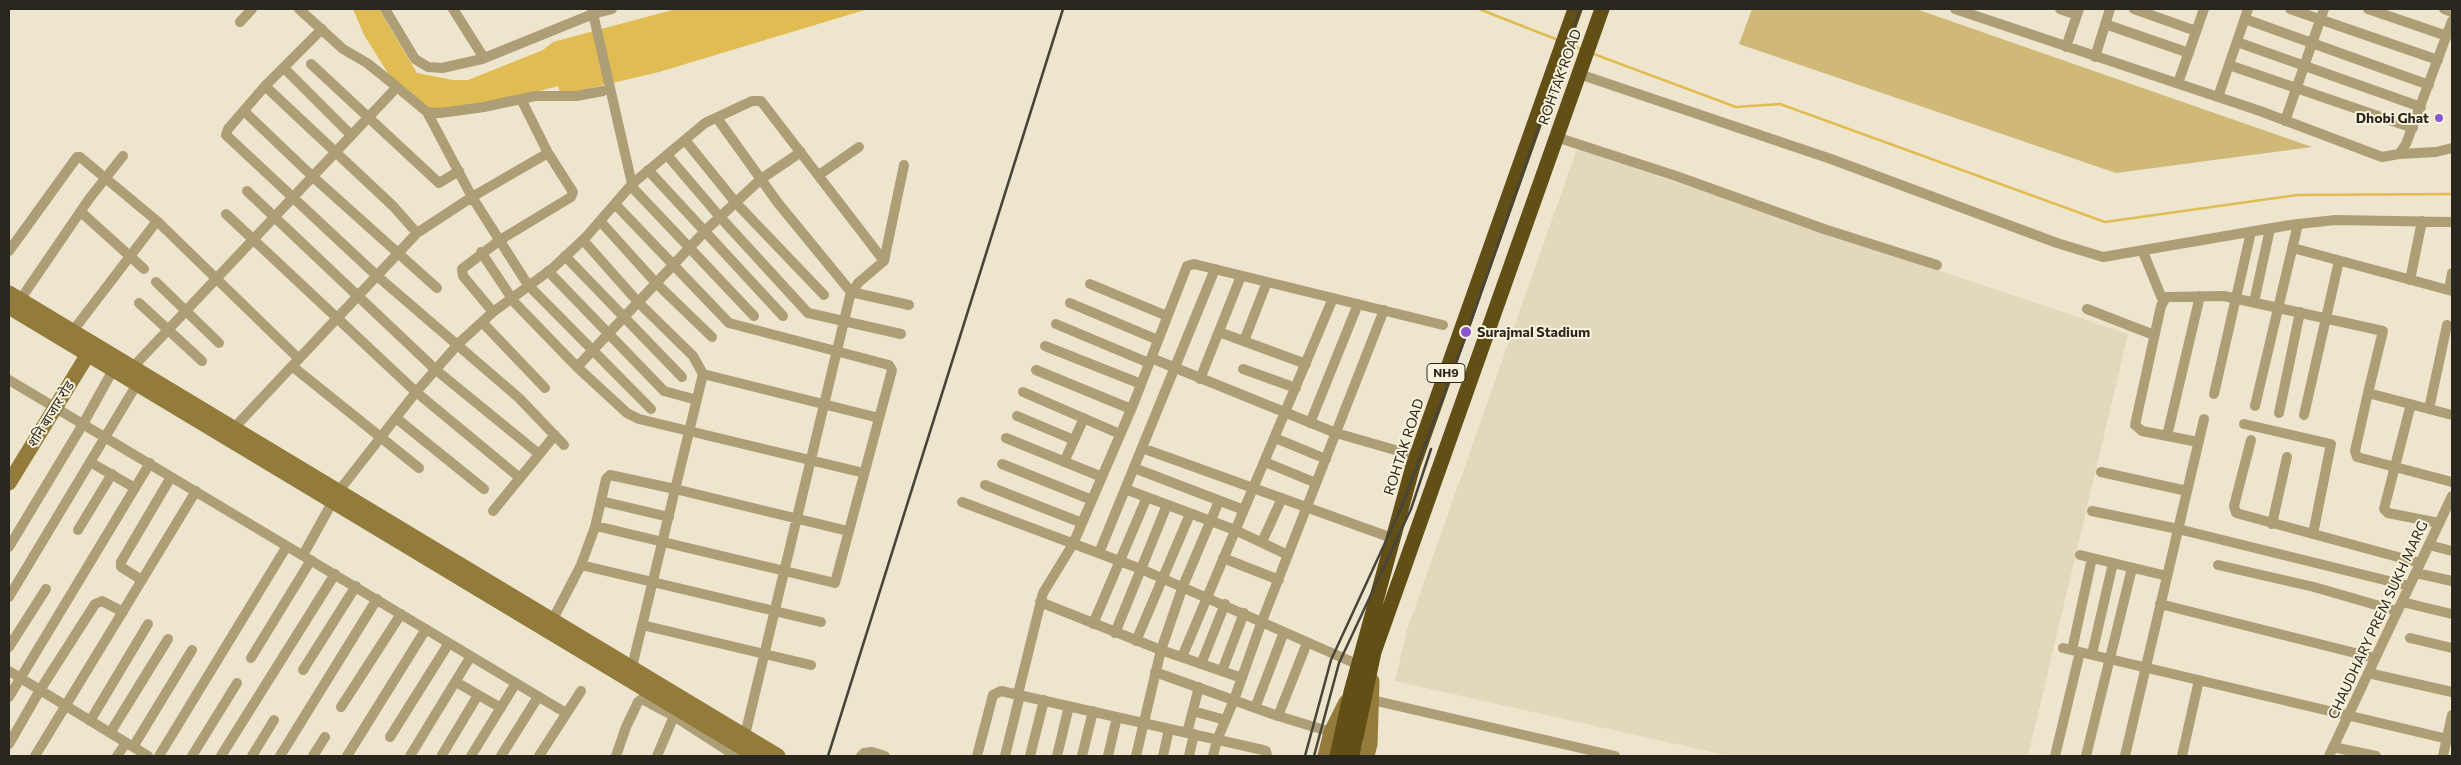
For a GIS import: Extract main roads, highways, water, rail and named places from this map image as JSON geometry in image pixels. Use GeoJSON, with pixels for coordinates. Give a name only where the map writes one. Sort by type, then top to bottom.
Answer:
{"type":"FeatureCollection","features":[{"type":"Feature","properties":{"kind":"highway","name":"ROHTAK ROAD"},"geometry":{"type":"LineString","coordinates":[[1343,734],[1351,692],[1416,456],[1575,9]]}},
{"type":"Feature","properties":{"kind":"highway","name":"ROHTAK ROAD"},"geometry":{"type":"LineString","coordinates":[[1343,734],[1374,652],[1601,10]]}},
{"type":"Feature","properties":{"kind":"highway","name":"NH9"},"geometry":{"type":"LineString","coordinates":[[1337,756],[1343,734]]}},
{"type":"Feature","properties":{"kind":"highway","name":"NH9"},"geometry":{"type":"LineString","coordinates":[[1343,734],[1352,756]]}},
{"type":"Feature","properties":{"kind":"waterway"},"geometry":{"type":"LineString","coordinates":[[1479,9],[1558,40]]}},
{"type":"Feature","properties":{"kind":"waterway"},"geometry":{"type":"LineString","coordinates":[[1568,44],[1581,49]]}},
{"type":"Feature","properties":{"kind":"waterway"},"geometry":{"type":"LineString","coordinates":[[1591,53],[1736,107],[1780,104],[2105,222],[2297,195],[2452,194]]}},
{"type":"Feature","properties":{"kind":"railway"},"geometry":{"type":"LineString","coordinates":[[828,756],[1063,9]]}},
{"type":"Feature","properties":{"kind":"railway"},"geometry":{"type":"LineString","coordinates":[[1305,756],[1331,660],[1402,506],[1467,333],[1580,9]]}},
{"type":"Feature","properties":{"kind":"railway"},"geometry":{"type":"LineString","coordinates":[[1314,756],[1339,663],[1411,509],[1431,449]]}},
{"type":"Feature","properties":{"kind":"place","name":"Dhobi Ghat"},"geometry":{"type":"Point","coordinates":[2439,118]}},
{"type":"Feature","properties":{"kind":"place","name":"Surajmal Stadium"},"geometry":{"type":"Point","coordinates":[1466,332]}}]}
